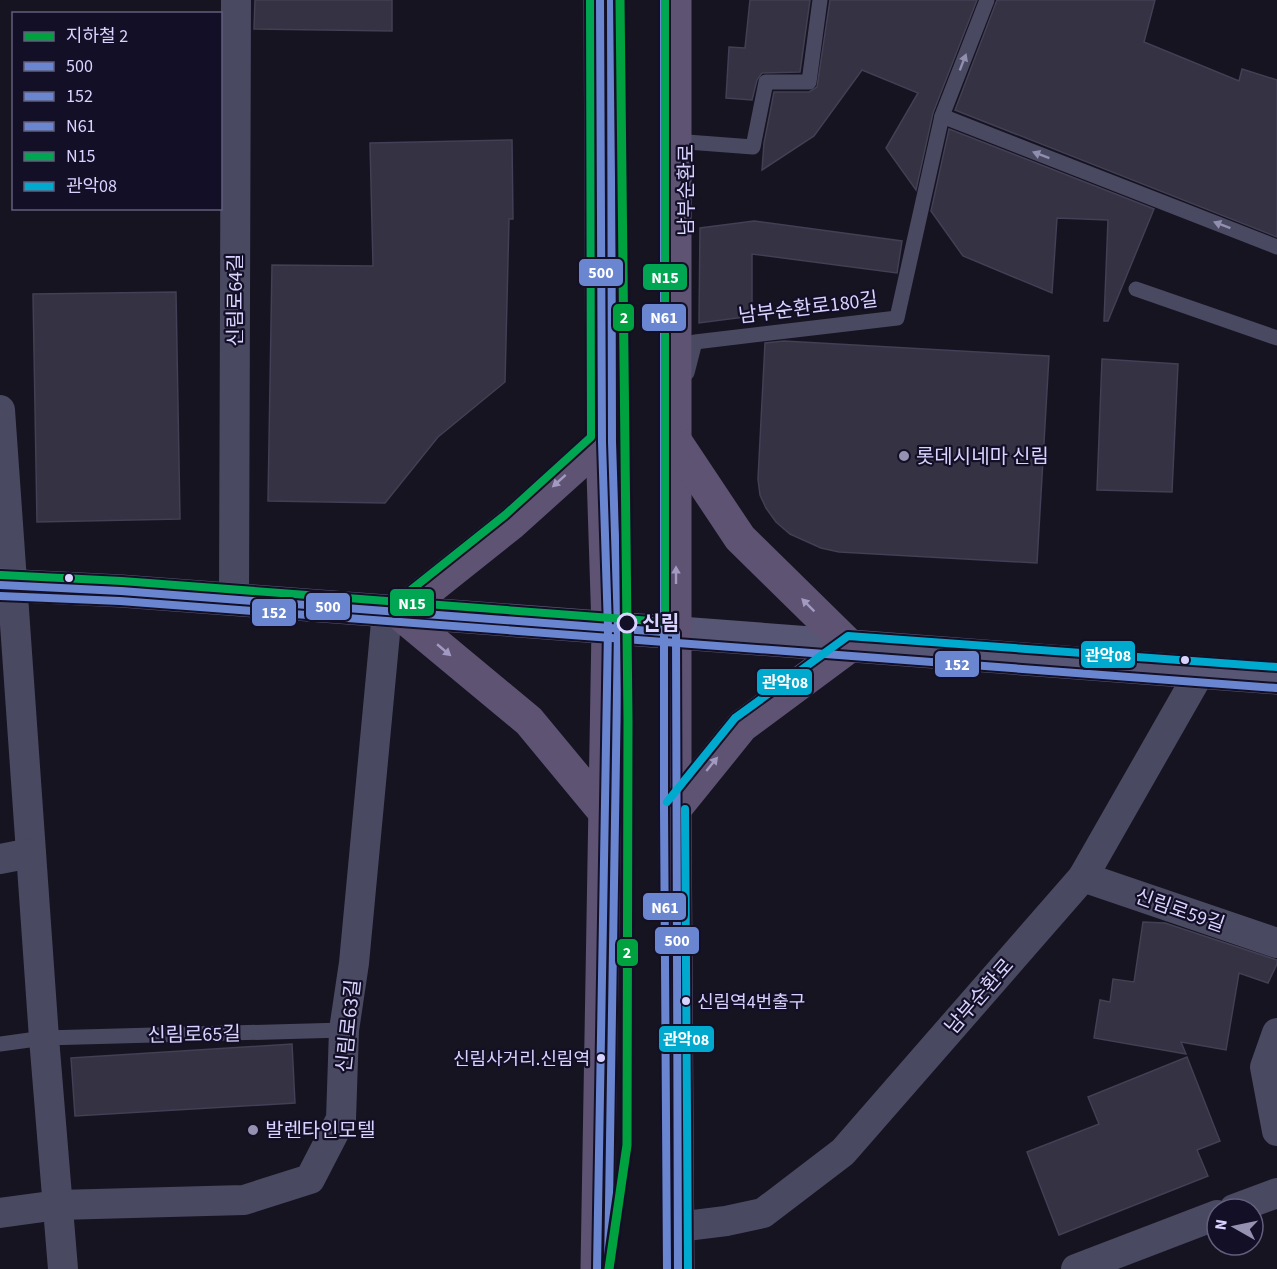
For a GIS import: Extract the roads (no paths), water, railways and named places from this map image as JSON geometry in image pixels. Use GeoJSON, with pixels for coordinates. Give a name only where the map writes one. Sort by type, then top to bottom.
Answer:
{"type":"FeatureCollection","features":[{"type":"Feature","properties":{"kind":"main road"},"geometry":{"type":"LineString","coordinates":[[597,1269],[608,628],[602,442],[600,0]]}},
{"type":"Feature","properties":{"kind":"main road","name":"남부순환로"},"geometry":{"type":"LineString","coordinates":[[675,0],[681,393],[676,442],[675,809],[678,1269]]}},
{"type":"Feature","properties":{"kind":"main road"},"geometry":{"type":"LineString","coordinates":[[393,612],[512,523],[602,442]]}},
{"type":"Feature","properties":{"kind":"main road"},"geometry":{"type":"LineString","coordinates":[[676,442],[740,538],[850,646]]}},
{"type":"Feature","properties":{"kind":"main road"},"geometry":{"type":"LineString","coordinates":[[6,585],[1277,678]]}},
{"type":"Feature","properties":{"kind":"main road"},"geometry":{"type":"LineString","coordinates":[[393,612],[529,721],[606,814]]}},
{"type":"Feature","properties":{"kind":"main road"},"geometry":{"type":"LineString","coordinates":[[675,809],[742,726],[850,646]]}},
{"type":"Feature","properties":{"kind":"street","name":"신림로64길"},"geometry":{"type":"LineString","coordinates":[[234,600],[236,0]]}},
{"type":"Feature","properties":{"kind":"street","name":"남부순환로"},"geometry":{"type":"LineString","coordinates":[[681,393],[690,0]]}},
{"type":"Feature","properties":{"kind":"street"},"geometry":{"type":"LineString","coordinates":[[0,410],[6,585],[31,854],[63,1269]]}},
{"type":"Feature","properties":{"kind":"street","name":"신림로63길"},"geometry":{"type":"LineString","coordinates":[[58,1205],[244,1200],[310,1179],[341,1119],[344,1030],[356,951],[393,612]]}},
{"type":"Feature","properties":{"kind":"street","name":"남부순환로"},"geometry":{"type":"LineString","coordinates":[[678,1227],[726,1221],[763,1213],[843,1152],[1083,877],[1200,672]]}},
{"type":"Feature","properties":{"kind":"street"},"geometry":{"type":"LineString","coordinates":[[0,859],[31,854]]}},
{"type":"Feature","properties":{"kind":"street","name":"신림로59길"},"geometry":{"type":"LineString","coordinates":[[1083,877],[1277,943]]}},
{"type":"Feature","properties":{"kind":"street"},"geometry":{"type":"LineString","coordinates":[[1277,1033],[1266,1067],[1277,1131]]}},
{"type":"Feature","properties":{"kind":"street"},"geometry":{"type":"LineString","coordinates":[[0,1213],[58,1205]]}},
{"type":"Feature","properties":{"kind":"street"},"geometry":{"type":"LineString","coordinates":[[1076,1269],[1205,1220]]}},
{"type":"Feature","properties":{"kind":"lane"},"geometry":{"type":"LineString","coordinates":[[687,142],[753,147],[766,82],[809,82],[820,0]]}},
{"type":"Feature","properties":{"kind":"lane","name":"남부순환로180길"},"geometry":{"type":"LineString","coordinates":[[681,393],[695,342],[897,318],[942,117],[987,0]]}},
{"type":"Feature","properties":{"kind":"lane"},"geometry":{"type":"LineString","coordinates":[[942,117],[1277,247]]}},
{"type":"Feature","properties":{"kind":"lane"},"geometry":{"type":"LineString","coordinates":[[1136,289],[1277,338]]}},
{"type":"Feature","properties":{"kind":"lane","name":"신림로65길"},"geometry":{"type":"LineString","coordinates":[[0,1044],[44,1038],[344,1030]]}},
{"type":"Feature","properties":{"kind":"metro line","name":"2"},"geometry":{"type":"LineString","coordinates":[[609,1269],[627,1145],[628,720],[620,0]]}},
{"type":"Feature","properties":{"kind":"place","name":"롯데시네마 신림"},"geometry":{"type":"Point","coordinates":[904,456]}},
{"type":"Feature","properties":{"kind":"place","name":"신림"},"geometry":{"type":"Point","coordinates":[627,623]}},
{"type":"Feature","properties":{"kind":"place","name":"신림역4번출구"},"geometry":{"type":"Point","coordinates":[686,1001]}},
{"type":"Feature","properties":{"kind":"place","name":"신림사거리.신림역"},"geometry":{"type":"Point","coordinates":[601,1058]}},
{"type":"Feature","properties":{"kind":"place","name":"발렌타인모텔"},"geometry":{"type":"Point","coordinates":[253,1130]}}]}
